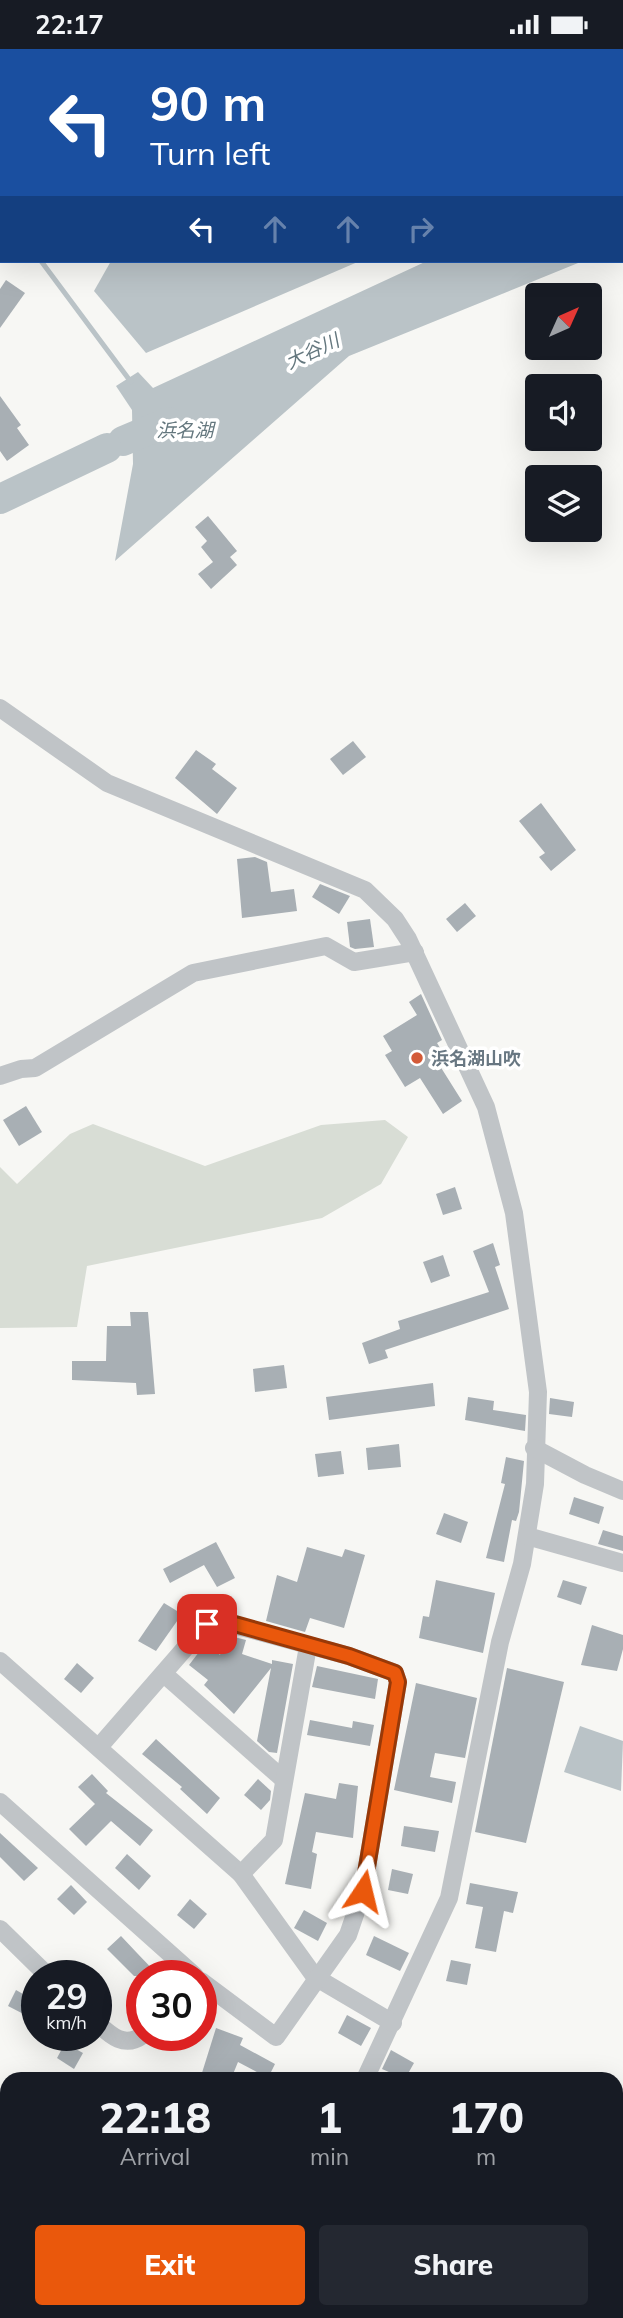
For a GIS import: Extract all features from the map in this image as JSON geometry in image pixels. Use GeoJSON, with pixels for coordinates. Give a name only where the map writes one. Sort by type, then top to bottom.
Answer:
{"type":"FeatureCollection","features":[{"type":"Feature","properties":{"kind":"street"},"geometry":{"type":"LineString","coordinates":[[0,708],[107,783],[365,890],[395,919],[415,952],[486,1107],[514,1213],[538,1392],[534,1448],[535,1485],[527,1536],[499,1642],[449,1898],[368,2072]]}},
{"type":"Feature","properties":{"kind":"street"},"geometry":{"type":"LineString","coordinates":[[0,1076],[21,1069],[35,1068],[193,973],[289,951],[326,946],[354,962],[415,952]]}},
{"type":"Feature","properties":{"kind":"street"},"geometry":{"type":"LineString","coordinates":[[534,1448],[585,1475],[623,1491]]}},
{"type":"Feature","properties":{"kind":"street"},"geometry":{"type":"LineString","coordinates":[[527,1536],[623,1563]]}},
{"type":"Feature","properties":{"kind":"street"},"geometry":{"type":"LineString","coordinates":[[99,1747],[207,1624],[215,1620],[395,1673],[398,1682],[363,1891],[348,1935],[276,2037],[217,1992]]}},
{"type":"Feature","properties":{"kind":"street"},"geometry":{"type":"LineString","coordinates":[[241,1874],[274,1840],[308,1646]]}},
{"type":"Feature","properties":{"kind":"street"},"geometry":{"type":"LineString","coordinates":[[0,1661],[241,1874],[316,1977],[393,2023]]}},
{"type":"Feature","properties":{"kind":"street"},"geometry":{"type":"LineString","coordinates":[[164,1674],[283,1779]]}},
{"type":"Feature","properties":{"kind":"street"},"geometry":{"type":"LineString","coordinates":[[0,1802],[177,1960]]}},
{"type":"Feature","properties":{"kind":"street"},"geometry":{"type":"LineString","coordinates":[[0,1929],[32,1960]]}},
{"type":"Feature","properties":{"kind":"shaded area"},"geometry":{"type":"Polygon","coordinates":[[[385,1120],[408,1137],[381,1184],[322,1218],[87,1266],[77,1327],[0,1328],[0,1167],[17,1184],[70,1134],[93,1124],[205,1166],[321,1125],[385,1120]]]}},
{"type":"Feature","properties":{"kind":"water"},"geometry":{"type":"Polygon","coordinates":[[[110,263],[355,263],[146,353],[94,291],[110,263]]]}},
{"type":"Feature","properties":{"kind":"water","name":"浜名湖"},"geometry":{"type":"Polygon","coordinates":[[[423,263],[578,263],[349,356],[115,561],[133,464],[132,410],[116,386],[138,372],[153,388],[423,263]]]}},
{"type":"Feature","properties":{"kind":"water"},"geometry":{"type":"Polygon","coordinates":[[[580,1726],[623,1741],[621,1791],[564,1772],[580,1726]]]}},
{"type":"Feature","properties":{"kind":"building"},"geometry":{"type":"Polygon","coordinates":[[[6,280],[25,293],[0,328],[0,289],[6,280]]]}},
{"type":"Feature","properties":{"kind":"building"},"geometry":{"type":"Polygon","coordinates":[[[0,396],[21,425],[17,428],[29,445],[7,461],[0,451],[0,396]]]}},
{"type":"Feature","properties":{"kind":"building"},"geometry":{"type":"Polygon","coordinates":[[[208,516],[237,551],[230,557],[237,565],[211,589],[198,574],[213,562],[201,547],[207,541],[195,527],[208,516]]]}},
{"type":"Feature","properties":{"kind":"building"},"geometry":{"type":"Polygon","coordinates":[[[353,741],[366,757],[343,775],[330,759],[353,741]]]}},
{"type":"Feature","properties":{"kind":"building"},"geometry":{"type":"Polygon","coordinates":[[[196,750],[216,764],[212,769],[237,788],[217,814],[175,778],[196,750]]]}},
{"type":"Feature","properties":{"kind":"building"},"geometry":{"type":"Polygon","coordinates":[[[541,803],[576,850],[551,871],[539,857],[545,853],[519,821],[541,803]]]}},
{"type":"Feature","properties":{"kind":"building"},"geometry":{"type":"Polygon","coordinates":[[[255,857],[267,862],[271,892],[294,889],[297,911],[242,918],[237,859],[255,857]]]}},
{"type":"Feature","properties":{"kind":"building"},"geometry":{"type":"Polygon","coordinates":[[[320,884],[350,896],[339,914],[312,897],[320,884]]]}},
{"type":"Feature","properties":{"kind":"building"},"geometry":{"type":"Polygon","coordinates":[[[465,903],[476,916],[457,932],[446,919],[465,903]]]}},
{"type":"Feature","properties":{"kind":"building"},"geometry":{"type":"Polygon","coordinates":[[[370,919],[374,947],[350,947],[347,922],[370,919]]]}},
{"type":"Feature","properties":{"kind":"building"},"geometry":{"type":"Polygon","coordinates":[[[421,994],[442,1040],[437,1043],[448,1061],[440,1066],[462,1101],[443,1114],[420,1078],[405,1087],[385,1055],[392,1051],[383,1036],[417,1015],[409,1002],[421,994]]]}},
{"type":"Feature","properties":{"kind":"building"},"geometry":{"type":"Polygon","coordinates":[[[26,1106],[42,1132],[19,1146],[3,1120],[26,1106]]]}},
{"type":"Feature","properties":{"kind":"building"},"geometry":{"type":"Polygon","coordinates":[[[455,1187],[462,1209],[443,1215],[436,1194],[455,1187]]]}},
{"type":"Feature","properties":{"kind":"building"},"geometry":{"type":"Polygon","coordinates":[[[493,1243],[500,1265],[495,1267],[509,1309],[385,1350],[388,1358],[369,1364],[362,1343],[400,1329],[398,1321],[489,1292],[473,1251],[493,1243]]]}},
{"type":"Feature","properties":{"kind":"building"},"geometry":{"type":"Polygon","coordinates":[[[443,1255],[450,1276],[431,1283],[423,1262],[443,1255]]]}},
{"type":"Feature","properties":{"kind":"building"},"geometry":{"type":"Polygon","coordinates":[[[130,1312],[148,1312],[155,1394],[137,1395],[136,1383],[72,1380],[72,1361],[106,1361],[107,1326],[131,1326],[130,1312]]]}},
{"type":"Feature","properties":{"kind":"building"},"geometry":{"type":"Polygon","coordinates":[[[284,1365],[287,1388],[255,1392],[253,1369],[284,1365]]]}},
{"type":"Feature","properties":{"kind":"building"},"geometry":{"type":"Polygon","coordinates":[[[433,1383],[435,1406],[329,1420],[326,1397],[433,1383]]]}},
{"type":"Feature","properties":{"kind":"building"},"geometry":{"type":"Polygon","coordinates":[[[468,1397],[494,1401],[493,1410],[526,1415],[525,1431],[465,1420],[468,1397]]]}},
{"type":"Feature","properties":{"kind":"building"},"geometry":{"type":"Polygon","coordinates":[[[550,1398],[574,1402],[572,1417],[549,1414],[550,1398]]]}},
{"type":"Feature","properties":{"kind":"building"},"geometry":{"type":"Polygon","coordinates":[[[399,1444],[401,1467],[368,1470],[366,1448],[399,1444]]]}},
{"type":"Feature","properties":{"kind":"building"},"geometry":{"type":"Polygon","coordinates":[[[341,1451],[344,1474],[318,1477],[315,1454],[341,1451]]]}},
{"type":"Feature","properties":{"kind":"building"},"geometry":{"type":"Polygon","coordinates":[[[506,1457],[524,1461],[519,1512],[516,1521],[512,1520],[504,1562],[486,1558],[505,1484],[501,1483],[506,1457]]]}},
{"type":"Feature","properties":{"kind":"building"},"geometry":{"type":"Polygon","coordinates":[[[574,1497],[604,1507],[599,1524],[569,1514],[574,1497]]]}},
{"type":"Feature","properties":{"kind":"building"},"geometry":{"type":"Polygon","coordinates":[[[444,1513],[468,1522],[461,1543],[436,1534],[444,1513]]]}},
{"type":"Feature","properties":{"kind":"building"},"geometry":{"type":"Polygon","coordinates":[[[603,1530],[623,1536],[623,1551],[598,1544],[603,1530]]]}},
{"type":"Feature","properties":{"kind":"building"},"geometry":{"type":"Polygon","coordinates":[[[216,1542],[235,1578],[217,1587],[204,1565],[170,1583],[163,1569],[216,1542]]]}},
{"type":"Feature","properties":{"kind":"building"},"geometry":{"type":"Polygon","coordinates":[[[307,1547],[342,1557],[345,1549],[365,1555],[344,1628],[310,1618],[305,1632],[266,1621],[277,1575],[297,1582],[307,1547]]]}},
{"type":"Feature","properties":{"kind":"building"},"geometry":{"type":"Polygon","coordinates":[[[436,1580],[495,1593],[483,1653],[419,1638],[423,1616],[429,1617],[436,1580]]]}},
{"type":"Feature","properties":{"kind":"building"},"geometry":{"type":"Polygon","coordinates":[[[563,1580],[587,1587],[581,1605],[557,1597],[563,1580]]]}},
{"type":"Feature","properties":{"kind":"building"},"geometry":{"type":"Polygon","coordinates":[[[164,1603],[182,1614],[156,1651],[138,1641],[164,1603]]]}},
{"type":"Feature","properties":{"kind":"building"},"geometry":{"type":"Polygon","coordinates":[[[592,1625],[623,1635],[623,1649],[617,1671],[581,1665],[592,1625]]]}},
{"type":"Feature","properties":{"kind":"building"},"geometry":{"type":"Polygon","coordinates":[[[226,1635],[246,1640],[242,1654],[272,1664],[272,1660],[293,1664],[277,1753],[269,1752],[257,1741],[271,1668],[234,1714],[204,1685],[208,1680],[189,1665],[206,1643],[220,1655],[226,1635]]]}},
{"type":"Feature","properties":{"kind":"building"},"geometry":{"type":"Polygon","coordinates":[[[77,1663],[94,1678],[81,1693],[64,1679],[77,1663]]]}},
{"type":"Feature","properties":{"kind":"building"},"geometry":{"type":"Polygon","coordinates":[[[317,1666],[378,1679],[375,1699],[312,1687],[317,1666]]]}},
{"type":"Feature","properties":{"kind":"building"},"geometry":{"type":"Polygon","coordinates":[[[507,1668],[564,1682],[526,1843],[475,1832],[507,1668]]]}},
{"type":"Feature","properties":{"kind":"building"},"geometry":{"type":"Polygon","coordinates":[[[416,1683],[477,1698],[465,1758],[435,1753],[430,1777],[456,1782],[452,1803],[394,1790],[416,1683]]]}},
{"type":"Feature","properties":{"kind":"building"},"geometry":{"type":"Polygon","coordinates":[[[310,1720],[352,1728],[353,1721],[374,1725],[370,1746],[307,1735],[310,1720]]]}},
{"type":"Feature","properties":{"kind":"building"},"geometry":{"type":"Polygon","coordinates":[[[156,1739],[220,1798],[207,1814],[180,1789],[182,1787],[142,1754],[156,1739]]]}},
{"type":"Feature","properties":{"kind":"building"},"geometry":{"type":"Polygon","coordinates":[[[92,1774],[108,1791],[106,1793],[153,1830],[140,1846],[111,1821],[86,1846],[69,1829],[95,1804],[78,1787],[92,1774]]]}},
{"type":"Feature","properties":{"kind":"building"},"geometry":{"type":"Polygon","coordinates":[[[258,1779],[271,1791],[270,1800],[261,1810],[244,1795],[258,1779]]]}},
{"type":"Feature","properties":{"kind":"building"},"geometry":{"type":"Polygon","coordinates":[[[339,1783],[358,1786],[353,1838],[316,1832],[312,1852],[317,1854],[311,1889],[285,1884],[305,1793],[336,1799],[339,1783]]]}},
{"type":"Feature","properties":{"kind":"building"},"geometry":{"type":"Polygon","coordinates":[[[404,1826],[439,1831],[435,1852],[401,1846],[404,1826]]]}},
{"type":"Feature","properties":{"kind":"building"},"geometry":{"type":"Polygon","coordinates":[[[0,1833],[38,1868],[24,1881],[0,1857],[0,1833]]]}},
{"type":"Feature","properties":{"kind":"building"},"geometry":{"type":"Polygon","coordinates":[[[127,1854],[151,1876],[139,1890],[115,1868],[127,1854]]]}},
{"type":"Feature","properties":{"kind":"building"},"geometry":{"type":"Polygon","coordinates":[[[392,1869],[413,1874],[408,1894],[388,1890],[392,1869]]]}},
{"type":"Feature","properties":{"kind":"building"},"geometry":{"type":"Polygon","coordinates":[[[470,1883],[518,1892],[513,1913],[504,1911],[496,1952],[475,1948],[483,1907],[466,1904],[470,1883]]]}},
{"type":"Feature","properties":{"kind":"building"},"geometry":{"type":"Polygon","coordinates":[[[71,1885],[87,1902],[74,1915],[57,1899],[71,1885]]]}},
{"type":"Feature","properties":{"kind":"building"},"geometry":{"type":"Polygon","coordinates":[[[190,1899],[207,1914],[194,1929],[177,1915],[190,1899]]]}},
{"type":"Feature","properties":{"kind":"building"},"geometry":{"type":"Polygon","coordinates":[[[304,1910],[327,1923],[318,1941],[294,1928],[304,1910]]]}},
{"type":"Feature","properties":{"kind":"building"},"geometry":{"type":"Polygon","coordinates":[[[121,1936],[144,1960],[126,1960],[126,1968],[107,1949],[121,1936]]]}},
{"type":"Feature","properties":{"kind":"building"},"geometry":{"type":"Polygon","coordinates":[[[374,1936],[409,1953],[400,1971],[366,1955],[374,1936]]]}},
{"type":"Feature","properties":{"kind":"building"},"geometry":{"type":"Polygon","coordinates":[[[451,1960],[471,1964],[467,1985],[446,1981],[451,1960]]]}},
{"type":"Feature","properties":{"kind":"building"},"geometry":{"type":"Polygon","coordinates":[[[16,1990],[21,1993],[21,2013],[8,2006],[16,1990]]]}},
{"type":"Feature","properties":{"kind":"building"},"geometry":{"type":"Polygon","coordinates":[[[347,2015],[371,2028],[361,2046],[338,2033],[347,2015]]]}},
{"type":"Feature","properties":{"kind":"building"},"geometry":{"type":"Polygon","coordinates":[[[217,2028],[243,2038],[240,2045],[275,2064],[271,2072],[257,2072],[238,2062],[234,2072],[202,2072],[209,2051],[217,2051],[217,2028]]]}},
{"type":"Feature","properties":{"kind":"building"},"geometry":{"type":"Polygon","coordinates":[[[391,2050],[414,2063],[409,2072],[389,2072],[382,2069],[391,2050]]]}},
{"type":"Feature","properties":{"kind":"building"},"geometry":{"type":"Polygon","coordinates":[[[61,2051],[83,2053],[74,2069],[57,2058],[61,2051]]]}},
{"type":"Feature","properties":{"kind":"waterway"},"geometry":{"type":"LineString","coordinates":[[42,263],[131,382]]}},
{"type":"Feature","properties":{"kind":"waterway","name":"大谷川"},"geometry":{"type":"LineString","coordinates":[[123,441],[168,422]]}},
{"type":"Feature","properties":{"kind":"waterway","name":"大谷川"},"geometry":{"type":"LineString","coordinates":[[0,499],[107,448]]}},
{"type":"Feature","properties":{"kind":"place","name":"浜名湖山吹"},"geometry":{"type":"Point","coordinates":[417,1058]}},
{"type":"Feature","properties":{"kind":"route"},"geometry":{"type":"LineString","coordinates":[[207,1624],[215,1620],[224,1621],[349,1656],[395,1673],[398,1682],[363,1891]]}}]}
